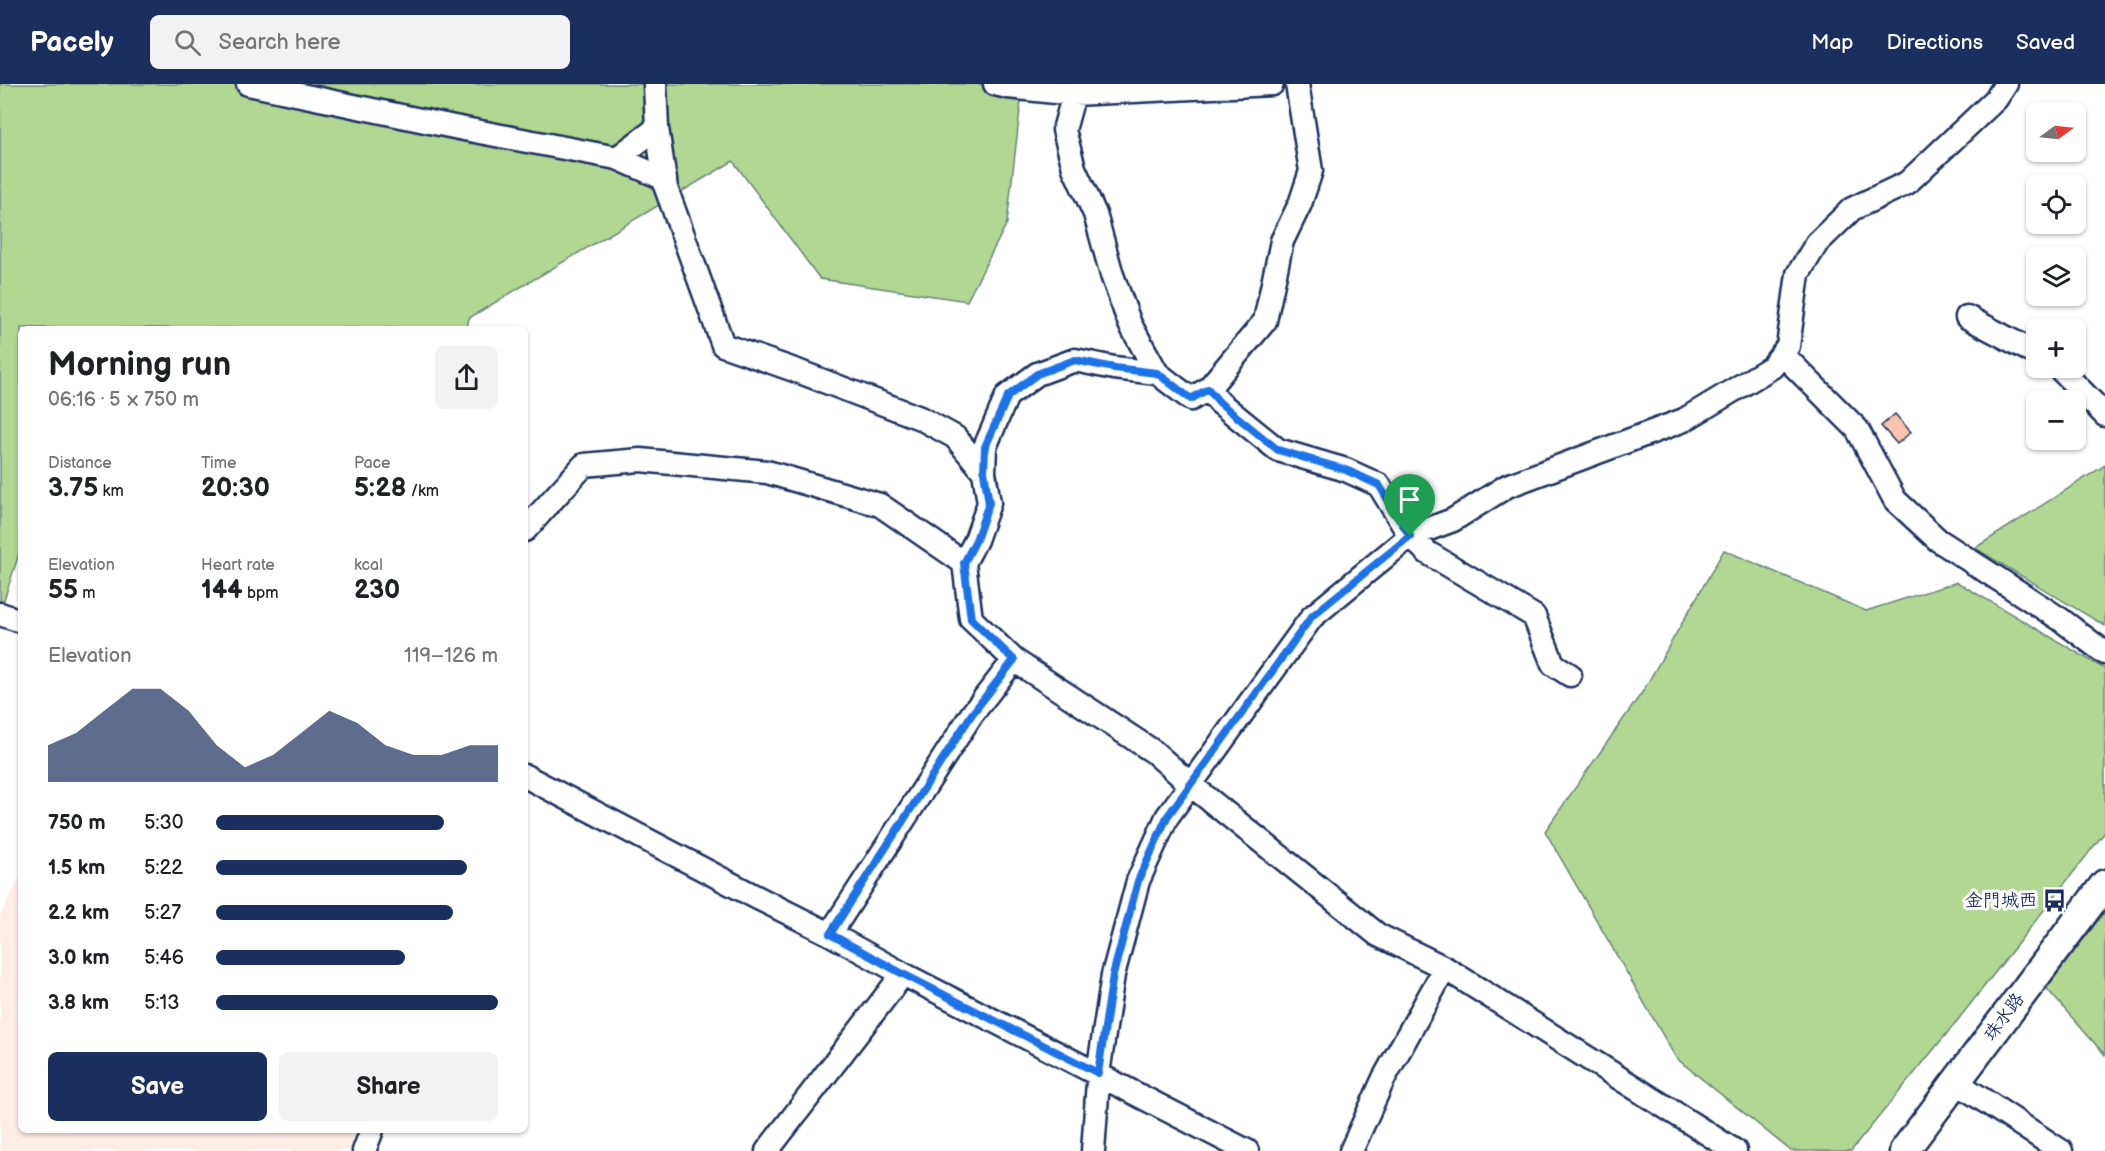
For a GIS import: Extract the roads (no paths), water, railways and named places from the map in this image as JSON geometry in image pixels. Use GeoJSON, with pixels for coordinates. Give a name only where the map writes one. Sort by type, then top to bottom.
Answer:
{"type":"FeatureCollection","features":[{"type":"Feature","properties":{"kind":"main road","name":"珠水路"},"geometry":{"type":"LineString","coordinates":[[1904,1151],[2105,884]]}},
{"type":"Feature","properties":{"kind":"street"},"geometry":{"type":"LineString","coordinates":[[248,84],[420,121],[616,158],[664,179]]}},
{"type":"Feature","properties":{"kind":"street"},"geometry":{"type":"LineString","coordinates":[[655,84],[657,128],[666,188],[723,345],[921,418],[955,437],[984,472]]}},
{"type":"Feature","properties":{"kind":"street"},"geometry":{"type":"LineString","coordinates":[[995,84],[1074,94],[1272,84]]}},
{"type":"Feature","properties":{"kind":"street"},"geometry":{"type":"LineString","coordinates":[[1074,94],[1064,130],[1074,168],[1095,214],[1112,275],[1130,324],[1157,373],[1191,399],[1208,389],[1264,321],[1282,241],[1300,204],[1311,171],[1297,84]]}},
{"type":"Feature","properties":{"kind":"street"},"geometry":{"type":"LineString","coordinates":[[1093,1151],[1098,1073],[1113,975],[1138,881],[1167,817],[1312,616],[1410,536],[1453,520],[1507,486],[1684,420],[1772,367],[1788,346],[1798,274],[1817,243],[1852,209],[1907,183],[1996,99],[2006,84]]}},
{"type":"Feature","properties":{"kind":"street"},"geometry":{"type":"LineString","coordinates":[[616,158],[657,128]]}},
{"type":"Feature","properties":{"kind":"street"},"geometry":{"type":"LineString","coordinates":[[1967,317],[2026,348]]}},
{"type":"Feature","properties":{"kind":"street"},"geometry":{"type":"LineString","coordinates":[[1782,354],[1857,429],[1895,500],[1938,540],[2060,619],[2105,653]]}},
{"type":"Feature","properties":{"kind":"street"},"geometry":{"type":"LineString","coordinates":[[1157,373],[1075,360],[1037,374],[1008,396],[985,447],[984,472],[989,503],[976,540],[964,563],[971,619],[1014,660],[1154,752],[1191,785],[1378,935],[1445,968],[1735,1151]]}},
{"type":"Feature","properties":{"kind":"street"},"geometry":{"type":"LineString","coordinates":[[2069,378],[2105,415]]}},
{"type":"Feature","properties":{"kind":"street"},"geometry":{"type":"LineString","coordinates":[[1208,389],[1220,403],[1278,450],[1346,470],[1379,485],[1410,536],[1428,553],[1534,616],[1553,664],[1570,675]]}},
{"type":"Feature","properties":{"kind":"street"},"geometry":{"type":"LineString","coordinates":[[528,527],[584,465],[640,460],[767,472],[880,505],[964,563]]}},
{"type":"Feature","properties":{"kind":"street"},"geometry":{"type":"LineString","coordinates":[[0,614],[18,620]]}},
{"type":"Feature","properties":{"kind":"street"},"geometry":{"type":"LineString","coordinates":[[830,934],[966,723],[1014,660]]}},
{"type":"Feature","properties":{"kind":"street"},"geometry":{"type":"LineString","coordinates":[[528,778],[1247,1151]]}},
{"type":"Feature","properties":{"kind":"street"},"geometry":{"type":"LineString","coordinates":[[1351,1151],[1384,1078],[1445,968]]}},
{"type":"Feature","properties":{"kind":"street"},"geometry":{"type":"LineString","coordinates":[[767,1151],[903,974]]}},
{"type":"Feature","properties":{"kind":"street"},"geometry":{"type":"LineString","coordinates":[[1956,1082],[2061,1151]]}},
{"type":"Feature","properties":{"kind":"street"},"geometry":{"type":"LineString","coordinates":[[364,1151],[371,1133]]}},
{"type":"Feature","properties":{"kind":"place","name":"金門城西"},"geometry":{"type":"Point","coordinates":[2055,900]}}]}
